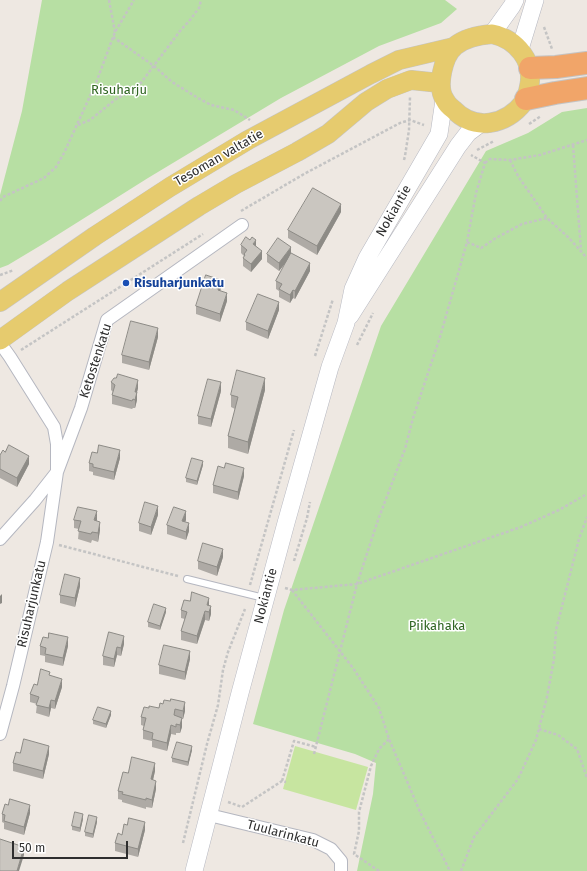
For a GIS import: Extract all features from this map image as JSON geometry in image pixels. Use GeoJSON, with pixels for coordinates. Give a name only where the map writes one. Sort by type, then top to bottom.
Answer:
{"type":"FeatureCollection","features":[{"type":"Feature","properties":{"kind":"highway"},"geometry":{"type":"LineString","coordinates":[[525,58],[556,67],[587,63]]}},
{"type":"Feature","properties":{"kind":"highway"},"geometry":{"type":"LineString","coordinates":[[526,99],[587,88]]}},
{"type":"Feature","properties":{"kind":"main road"},"geometry":{"type":"LineString","coordinates":[[492,34],[515,0]]}},
{"type":"Feature","properties":{"kind":"main road"},"geometry":{"type":"LineString","coordinates":[[0,340],[68,291],[193,210],[236,184],[328,134],[366,102],[387,89],[411,80],[442,92],[458,114],[466,120],[480,124],[496,122],[509,116],[526,99],[530,82],[525,58],[535,0]]}},
{"type":"Feature","properties":{"kind":"main road"},"geometry":{"type":"LineString","coordinates":[[442,92],[442,71],[445,62],[454,47],[468,39],[480,35],[492,34],[502,36],[512,42],[525,58]]}},
{"type":"Feature","properties":{"kind":"main road","name":"Tesoman valtatie"},"geometry":{"type":"LineString","coordinates":[[0,302],[89,240],[170,187],[248,140],[399,60],[454,47]]}},
{"type":"Feature","properties":{"kind":"main road","name":"Nokiantie"},"geometry":{"type":"LineString","coordinates":[[194,871],[216,817],[240,693],[330,367],[346,323],[353,289],[367,258],[439,134],[442,92]]}},
{"type":"Feature","properties":{"kind":"main road","name":"Nokiantie"},"geometry":{"type":"LineString","coordinates":[[346,323],[458,146],[468,133],[480,124]]}},
{"type":"Feature","properties":{"kind":"street","name":"Ketostenkatu"},"geometry":{"type":"LineString","coordinates":[[0,539],[35,500],[57,472],[81,408],[107,320],[242,224]]}},
{"type":"Feature","properties":{"kind":"street"},"geometry":{"type":"LineString","coordinates":[[0,343],[54,427],[57,444],[57,472]]}},
{"type":"Feature","properties":{"kind":"street","name":"Risuharjunkatu"},"geometry":{"type":"LineString","coordinates":[[0,734],[13,686],[47,542],[57,472]]}},
{"type":"Feature","properties":{"kind":"street","name":"Tuularinkatu"},"geometry":{"type":"LineString","coordinates":[[216,817],[314,840],[331,849],[341,861],[341,871]]}},
{"type":"Feature","properties":{"kind":"lane"},"geometry":{"type":"LineString","coordinates":[[187,579],[266,599]]}},
{"type":"Feature","properties":{"kind":"path"},"geometry":{"type":"LineString","coordinates":[[109,0],[115,32]]}},
{"type":"Feature","properties":{"kind":"path"},"geometry":{"type":"LineString","coordinates":[[0,201],[3,197],[44,178],[56,167],[78,125],[115,32],[134,0]]}},
{"type":"Feature","properties":{"kind":"path"},"geometry":{"type":"LineString","coordinates":[[78,125],[90,120],[116,100],[136,88],[199,8],[201,0]]}},
{"type":"Feature","properties":{"kind":"path"},"geometry":{"type":"LineString","coordinates":[[113,38],[154,66],[172,82],[211,105],[234,110],[254,122]]}},
{"type":"Feature","properties":{"kind":"path"},"geometry":{"type":"LineString","coordinates":[[402,162],[405,156],[409,130],[410,92]]}},
{"type":"Feature","properties":{"kind":"path"},"geometry":{"type":"LineString","coordinates":[[314,754],[357,584],[378,520],[406,448],[440,337],[466,242],[476,193],[485,163],[490,158],[510,160],[540,155],[587,140]]}},
{"type":"Feature","properties":{"kind":"path"},"geometry":{"type":"LineString","coordinates":[[572,145],[581,251]]}},
{"type":"Feature","properties":{"kind":"path"},"geometry":{"type":"LineString","coordinates":[[467,160],[470,154],[485,163]]}},
{"type":"Feature","properties":{"kind":"path"},"geometry":{"type":"LineString","coordinates":[[510,160],[518,176],[547,218],[587,258]]}},
{"type":"Feature","properties":{"kind":"path"},"geometry":{"type":"LineString","coordinates":[[466,242],[481,248],[522,224],[547,218]]}},
{"type":"Feature","properties":{"kind":"path"},"geometry":{"type":"LineString","coordinates":[[0,275],[16,269]]}},
{"type":"Feature","properties":{"kind":"path"},"geometry":{"type":"LineString","coordinates":[[356,345],[375,309]]}},
{"type":"Feature","properties":{"kind":"path"},"geometry":{"type":"LineString","coordinates":[[280,587],[292,590],[357,584],[521,527],[559,510],[587,494]]}},
{"type":"Feature","properties":{"kind":"path"},"geometry":{"type":"LineString","coordinates":[[292,563],[296,557],[306,524],[311,498]]}},
{"type":"Feature","properties":{"kind":"path"},"geometry":{"type":"LineString","coordinates":[[461,871],[474,837],[518,779],[536,740],[552,667],[556,630],[579,539],[587,517]]}},
{"type":"Feature","properties":{"kind":"path"},"geometry":{"type":"LineString","coordinates":[[47,542],[187,579]]}},
{"type":"Feature","properties":{"kind":"path"},"geometry":{"type":"LineString","coordinates":[[292,590],[353,668],[379,708],[389,739],[421,814],[450,871]]}},
{"type":"Feature","properties":{"kind":"path"},"geometry":{"type":"LineString","coordinates":[[539,729],[558,735],[577,749],[587,778]]}},
{"type":"Feature","properties":{"kind":"path"},"geometry":{"type":"LineString","coordinates":[[379,871],[354,854],[359,831],[359,812],[372,766],[379,749],[389,739]]}},
{"type":"Feature","properties":{"kind":"path"},"geometry":{"type":"LineString","coordinates":[[216,817],[226,802],[242,808],[282,781],[294,741],[316,747]]}},
{"type":"Feature","properties":{"kind":"path"},"geometry":{"type":"LineString","coordinates":[[282,781],[286,782]]}},
{"type":"Feature","properties":{"kind":"green space","name":"Risuharju"},"geometry":{"type":"Polygon","coordinates":[[[42,0],[445,0],[457,9],[441,23],[379,46],[281,98],[148,178],[43,244],[8,265],[0,268],[0,195],[22,111],[42,0]]]}},
{"type":"Feature","properties":{"kind":"green space","name":"Piikahaka"},"geometry":{"type":"Polygon","coordinates":[[[587,108],[587,871],[357,871],[373,794],[376,763],[355,754],[253,724],[284,610],[381,326],[486,151],[528,133],[562,112],[587,108]]]}},
{"type":"Feature","properties":{"kind":"green space"},"geometry":{"type":"Polygon","coordinates":[[[295,746],[368,767],[356,810],[283,789],[295,746]]]}},
{"type":"Feature","properties":{"kind":"building"},"geometry":{"type":"Polygon","coordinates":[[[313,188],[341,204],[317,246],[288,230],[313,188]]]}},
{"type":"Feature","properties":{"kind":"building"},"geometry":{"type":"Polygon","coordinates":[[[246,237],[250,240],[252,237],[256,240],[253,244],[262,251],[251,264],[243,258],[247,250],[241,245],[246,237]]]}},
{"type":"Feature","properties":{"kind":"building"},"geometry":{"type":"Polygon","coordinates":[[[278,238],[291,247],[279,263],[267,254],[278,238]]]}},
{"type":"Feature","properties":{"kind":"building"},"geometry":{"type":"Polygon","coordinates":[[[291,253],[310,263],[295,291],[293,290],[290,295],[279,289],[282,284],[276,281],[291,253]]]}},
{"type":"Feature","properties":{"kind":"building"},"geometry":{"type":"Polygon","coordinates":[[[206,275],[221,280],[218,290],[227,293],[220,314],[196,306],[206,275]]]}},
{"type":"Feature","properties":{"kind":"building"},"geometry":{"type":"Polygon","coordinates":[[[258,294],[279,302],[268,331],[246,322],[258,294]]]}},
{"type":"Feature","properties":{"kind":"building"},"geometry":{"type":"Polygon","coordinates":[[[131,321],[158,328],[149,362],[122,355],[131,321]]]}},
{"type":"Feature","properties":{"kind":"building"},"geometry":{"type":"Polygon","coordinates":[[[237,370],[265,378],[248,442],[228,436],[238,397],[231,395],[237,370]]]}},
{"type":"Feature","properties":{"kind":"building"},"geometry":{"type":"Polygon","coordinates":[[[118,374],[138,380],[135,400],[133,399],[132,401],[112,395],[115,385],[111,382],[118,374]]]}},
{"type":"Feature","properties":{"kind":"building"},"geometry":{"type":"Polygon","coordinates":[[[208,379],[221,382],[211,419],[198,416],[208,379]]]}},
{"type":"Feature","properties":{"kind":"building"},"geometry":{"type":"Polygon","coordinates":[[[9,445],[29,456],[17,478],[0,469],[0,455],[3,450],[5,452],[9,445]]]}},
{"type":"Feature","properties":{"kind":"building"},"geometry":{"type":"Polygon","coordinates":[[[99,445],[120,450],[114,472],[93,467],[93,464],[89,463],[92,452],[97,453],[99,445]]]}},
{"type":"Feature","properties":{"kind":"building"},"geometry":{"type":"Polygon","coordinates":[[[192,458],[203,461],[197,481],[186,478],[192,458]]]}},
{"type":"Feature","properties":{"kind":"building"},"geometry":{"type":"Polygon","coordinates":[[[226,463],[244,468],[238,492],[213,485],[218,466],[224,468],[226,463]]]}},
{"type":"Feature","properties":{"kind":"building"},"geometry":{"type":"Polygon","coordinates":[[[145,502],[158,506],[151,527],[139,523],[145,502]]]}},
{"type":"Feature","properties":{"kind":"building"},"geometry":{"type":"Polygon","coordinates":[[[78,507],[97,511],[94,520],[100,522],[98,533],[92,532],[91,534],[78,531],[81,521],[74,520],[78,507]]]}},
{"type":"Feature","properties":{"kind":"building"},"geometry":{"type":"Polygon","coordinates":[[[174,507],[186,511],[182,521],[189,523],[186,532],[167,525],[174,507]]]}},
{"type":"Feature","properties":{"kind":"building"},"geometry":{"type":"Polygon","coordinates":[[[203,543],[223,549],[217,567],[198,561],[203,543]]]}},
{"type":"Feature","properties":{"kind":"building"},"geometry":{"type":"Polygon","coordinates":[[[65,574],[80,578],[75,598],[60,595],[65,574]]]}},
{"type":"Feature","properties":{"kind":"building"},"geometry":{"type":"Polygon","coordinates":[[[192,592],[209,598],[207,605],[211,606],[209,612],[205,611],[197,636],[181,631],[187,612],[181,610],[184,600],[190,601],[192,592]]]}},
{"type":"Feature","properties":{"kind":"building"},"geometry":{"type":"Polygon","coordinates":[[[154,604],[166,608],[160,626],[148,622],[154,604]]]}},
{"type":"Feature","properties":{"kind":"building"},"geometry":{"type":"Polygon","coordinates":[[[109,632],[124,636],[121,648],[117,647],[114,659],[103,656],[109,632]]]}},
{"type":"Feature","properties":{"kind":"building"},"geometry":{"type":"Polygon","coordinates":[[[49,633],[68,637],[63,658],[45,654],[46,648],[40,646],[43,637],[48,638],[49,633]]]}},
{"type":"Feature","properties":{"kind":"building"},"geometry":{"type":"Polygon","coordinates":[[[164,645],[190,651],[185,672],[159,665],[164,645]]]}},
{"type":"Feature","properties":{"kind":"building"},"geometry":{"type":"Polygon","coordinates":[[[41,669],[50,672],[49,675],[62,679],[55,701],[51,700],[49,708],[36,705],[39,697],[30,694],[34,684],[37,685],[41,669]]]}},
{"type":"Feature","properties":{"kind":"building"},"geometry":{"type":"Polygon","coordinates":[[[171,699],[185,702],[183,711],[175,709],[174,715],[182,718],[180,725],[176,724],[176,727],[171,725],[167,743],[152,739],[153,733],[143,730],[146,718],[141,717],[144,707],[149,708],[149,706],[159,708],[160,703],[163,704],[164,700],[170,701],[171,699]]]}},
{"type":"Feature","properties":{"kind":"building"},"geometry":{"type":"Polygon","coordinates":[[[98,707],[111,711],[106,724],[93,720],[98,707]]]}},
{"type":"Feature","properties":{"kind":"building"},"geometry":{"type":"Polygon","coordinates":[[[24,739],[49,746],[43,771],[13,763],[16,752],[20,753],[24,739]]]}},
{"type":"Feature","properties":{"kind":"building"},"geometry":{"type":"Polygon","coordinates":[[[177,742],[192,746],[188,762],[172,758],[177,742]]]}},
{"type":"Feature","properties":{"kind":"building"},"geometry":{"type":"Polygon","coordinates":[[[132,757],[155,763],[151,779],[156,781],[152,800],[122,794],[123,792],[118,791],[123,772],[128,773],[132,757]]]}},
{"type":"Feature","properties":{"kind":"building"},"geometry":{"type":"Polygon","coordinates":[[[10,799],[30,805],[24,827],[4,821],[5,815],[2,814],[5,804],[8,805],[10,799]]]}},
{"type":"Feature","properties":{"kind":"building"},"geometry":{"type":"Polygon","coordinates":[[[75,812],[83,814],[80,828],[72,826],[75,812]]]}},
{"type":"Feature","properties":{"kind":"building"},"geometry":{"type":"Polygon","coordinates":[[[89,815],[97,817],[93,834],[85,832],[89,815]]]}},
{"type":"Feature","properties":{"kind":"building"},"geometry":{"type":"Polygon","coordinates":[[[129,818],[145,822],[138,849],[115,843],[118,833],[122,835],[124,824],[127,825],[129,818]]]}},
{"type":"Feature","properties":{"kind":"building"},"geometry":{"type":"Polygon","coordinates":[[[0,839],[24,847],[17,871],[0,871],[0,839]]]}},
{"type":"Feature","properties":{"kind":"place","name":"Risuharjunkatu"},"geometry":{"type":"Point","coordinates":[126,283]}}]}
